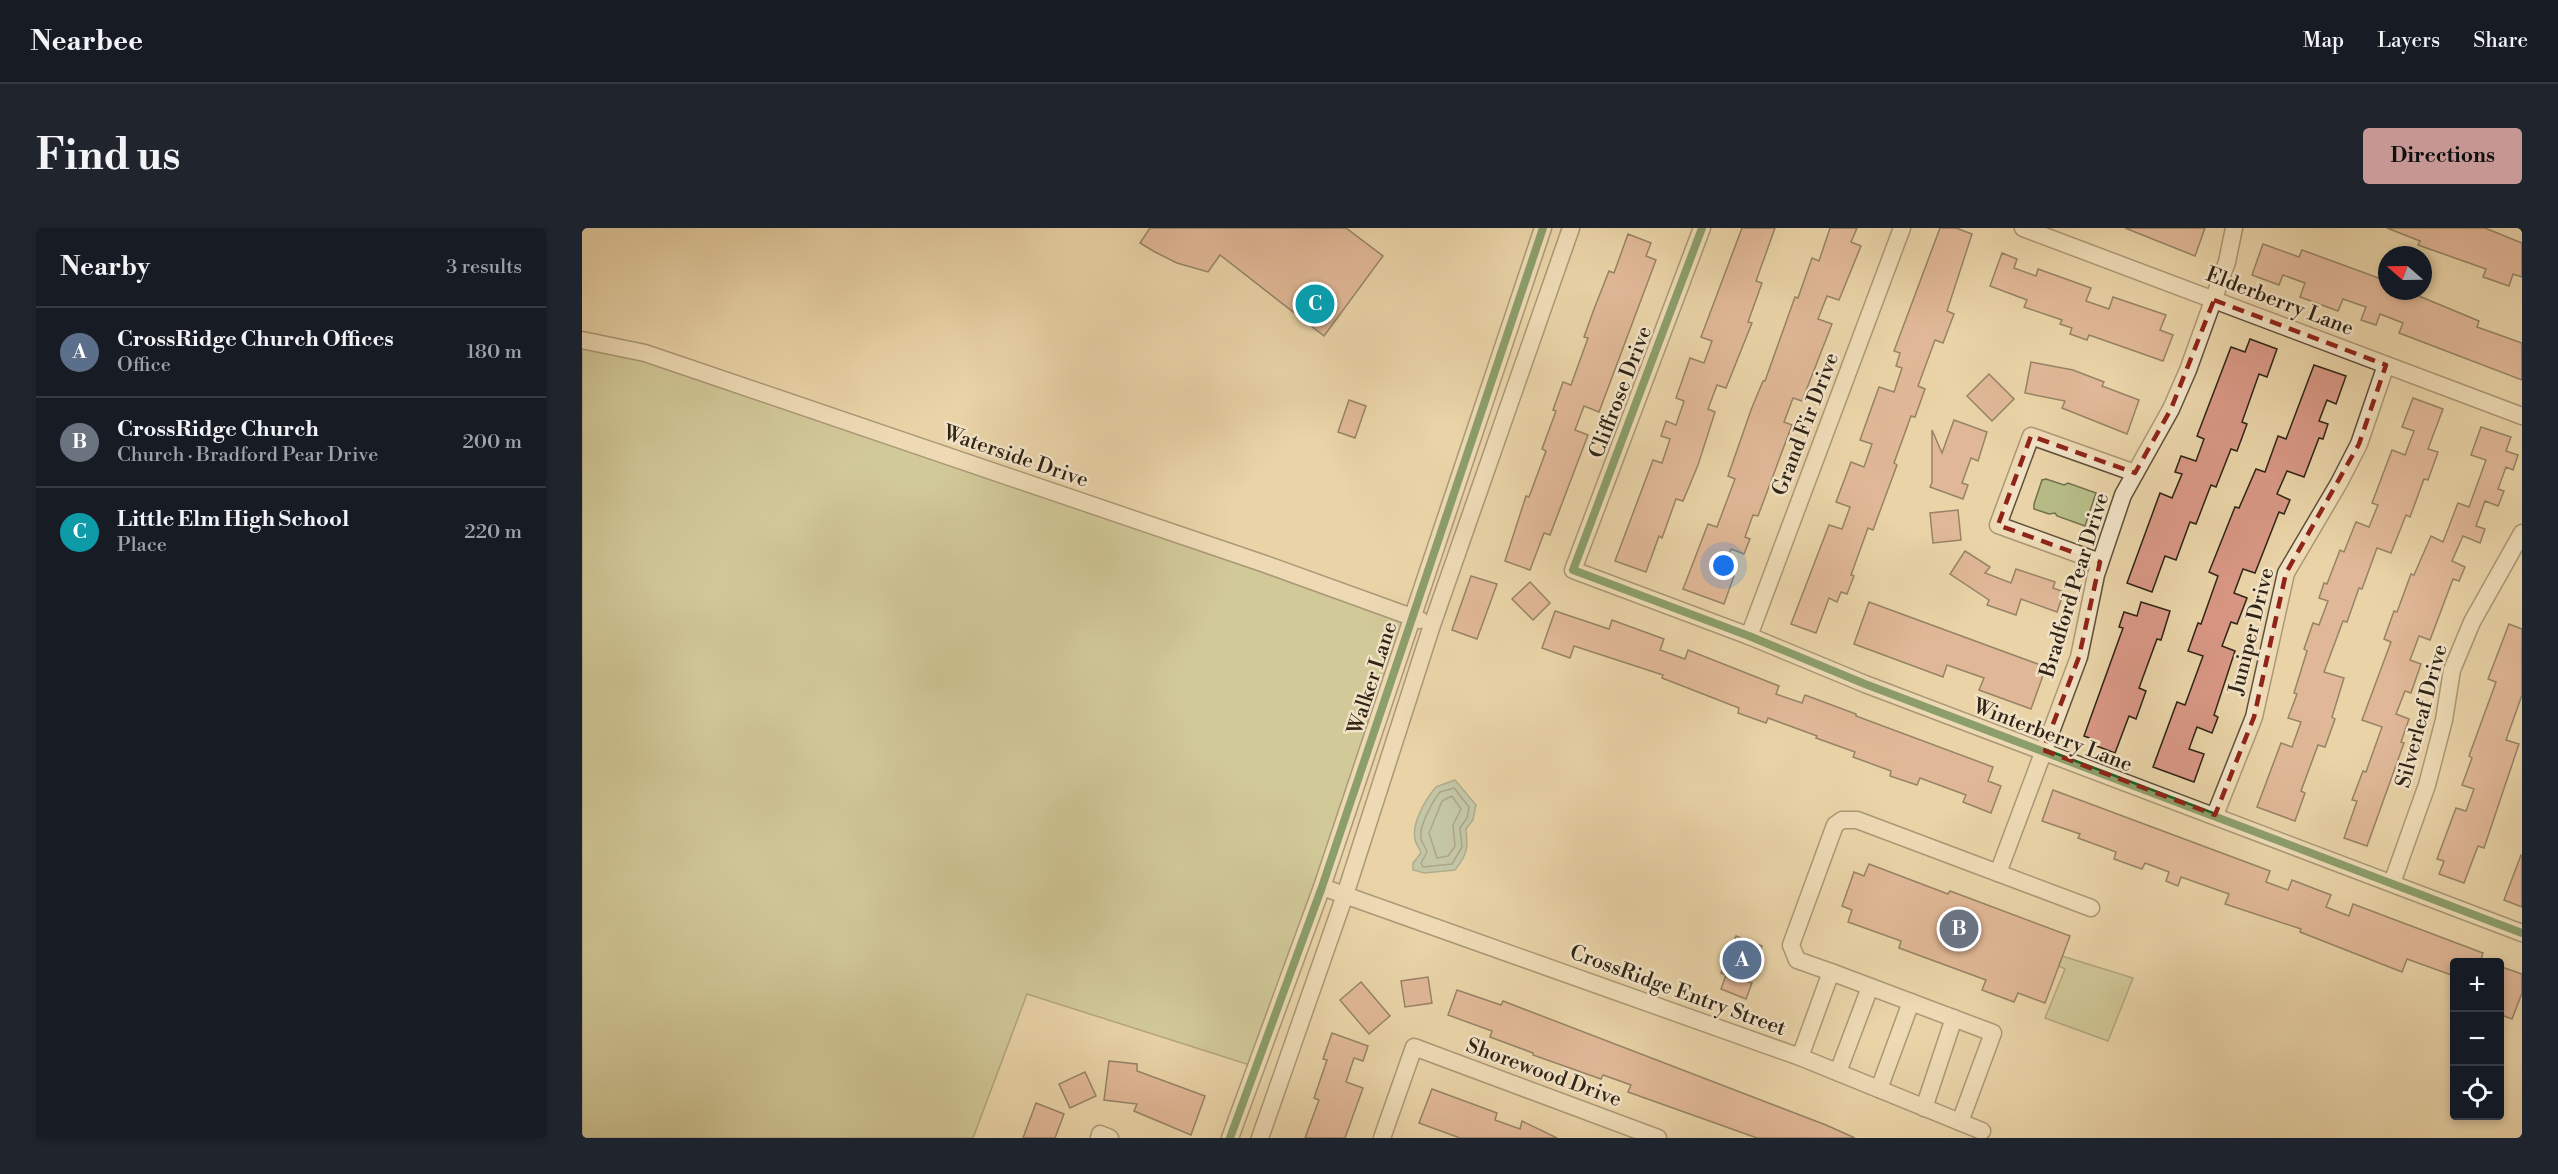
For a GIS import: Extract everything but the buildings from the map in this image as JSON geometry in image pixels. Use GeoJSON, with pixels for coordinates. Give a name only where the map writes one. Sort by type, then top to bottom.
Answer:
{"type":"FeatureCollection","features":[{"type":"Feature","properties":{"kind":"street","name":"Walker Lane"},"geometry":{"type":"LineString","coordinates":[[1230,1138],[1322,886],[1543,228]]}},
{"type":"Feature","properties":{"kind":"street","name":"Walker Lane"},"geometry":{"type":"LineString","coordinates":[[1260,1138],[1345,895],[1432,625],[1571,228]]}},
{"type":"Feature","properties":{"kind":"street","name":"Grand Fir Drive"},"geometry":{"type":"LineString","coordinates":[[1749,636],[1902,228]]}},
{"type":"Feature","properties":{"kind":"street","name":"Elderberry Lane"},"geometry":{"type":"LineString","coordinates":[[2022,228],[2522,416]]}},
{"type":"Feature","properties":{"kind":"street","name":"Bradford Pear Drive"},"geometry":{"type":"LineString","coordinates":[[2000,866],[2079,657],[2086,614],[2100,562],[2123,495],[2171,409],[2214,300],[2227,262],[2235,228]]}},
{"type":"Feature","properties":{"kind":"street","name":"Cliffrose Drive"},"geometry":{"type":"LineString","coordinates":[[1573,570],[1697,229]]}},
{"type":"Feature","properties":{"kind":"street","name":"Waterside Drive"},"geometry":{"type":"LineString","coordinates":[[582,340],[656,357],[1265,564],[1432,625]]}},
{"type":"Feature","properties":{"kind":"street","name":"Juniper Drive"},"geometry":{"type":"LineString","coordinates":[[2215,816],[2254,717],[2286,573],[2339,483],[2359,444],[2386,364]]}},
{"type":"Feature","properties":{"kind":"street"},"geometry":{"type":"LineString","coordinates":[[2100,562],[1998,525],[2031,436],[2135,473]]}},
{"type":"Feature","properties":{"kind":"street","name":"Silverleaf Drive"},"geometry":{"type":"LineString","coordinates":[[2392,883],[2427,785],[2444,720],[2452,670],[2472,622],[2522,533]]}},
{"type":"Feature","properties":{"kind":"street","name":"Winterberry Lane"},"geometry":{"type":"LineString","coordinates":[[1573,570],[1749,636],[1865,684],[2522,933]]}},
{"type":"Feature","properties":{"kind":"street"},"geometry":{"type":"LineString","coordinates":[[1960,1122],[1993,1033],[1797,960],[1791,945],[1835,825],[1842,820],[1857,820],[2000,866],[2091,908]]}},
{"type":"Feature","properties":{"kind":"street","name":"CrossRidge Entry Street"},"geometry":{"type":"LineString","coordinates":[[1322,886],[1800,1057],[1831,972]]}},
{"type":"Feature","properties":{"kind":"street"},"geometry":{"type":"LineString","coordinates":[[1838,1072],[1870,987]]}},
{"type":"Feature","properties":{"kind":"street"},"geometry":{"type":"LineString","coordinates":[[1879,1089],[1911,1002]]}},
{"type":"Feature","properties":{"kind":"street"},"geometry":{"type":"LineString","coordinates":[[1924,1107],[1954,1018]]}},
{"type":"Feature","properties":{"kind":"street","name":"Shorewood Drive"},"geometry":{"type":"LineString","coordinates":[[1382,1138],[1414,1047],[1657,1138]]}},
{"type":"Feature","properties":{"kind":"street"},"geometry":{"type":"LineString","coordinates":[[1800,1057],[1982,1131]]}},
{"type":"Feature","properties":{"kind":"street"},"geometry":{"type":"LineString","coordinates":[[1238,1138],[1252,1097],[1256,1067]]}},
{"type":"Feature","properties":{"kind":"highlighted area"},"geometry":{"type":"Polygon","coordinates":[[[2214,300],[2386,365],[2359,444],[2286,573],[2254,717],[2215,815],[2043,750],[2079,657],[2100,562],[1998,525],[2031,436],[2135,473],[2171,409],[2214,300]]]}},
{"type":"Feature","properties":{"kind":"green space"},"geometry":{"type":"Polygon","coordinates":[[[582,343],[619,347],[1411,616],[1256,1067],[1027,994],[973,1138],[582,1138],[582,343]]]}},
{"type":"Feature","properties":{"kind":"green space"},"geometry":{"type":"Polygon","coordinates":[[[2046,479],[2064,485],[2068,483],[2096,493],[2085,526],[2057,516],[2055,513],[2049,514],[2034,509],[2042,480],[2046,479]]]}},
{"type":"Feature","properties":{"kind":"green space"},"geometry":{"type":"Polygon","coordinates":[[[2062,956],[2133,978],[2108,1041],[2045,1018],[2065,969],[2059,966],[2062,956]]]}},
{"type":"Feature","properties":{"kind":"water"},"geometry":{"type":"Polygon","coordinates":[[[1455,780],[1476,805],[1473,820],[1466,829],[1465,855],[1455,870],[1424,873],[1413,870],[1413,863],[1421,853],[1414,833],[1420,812],[1436,787],[1455,780]]]}},
{"type":"Feature","properties":{"kind":"cycle path"},"geometry":{"type":"LineString","coordinates":[[1230,1138],[1322,887],[1543,228]]}},
{"type":"Feature","properties":{"kind":"cycle path"},"geometry":{"type":"LineString","coordinates":[[1702,228],[1573,570],[1749,636],[1865,684],[2522,933]]}},
{"type":"Feature","properties":{"kind":"place","name":"Little Elm High School"},"geometry":{"type":"Point","coordinates":[1315,304]}},
{"type":"Feature","properties":{"kind":"place","name":"CrossRidge Church"},"geometry":{"type":"Point","coordinates":[1959,929]}},
{"type":"Feature","properties":{"kind":"place","name":"CrossRidge Church Offices"},"geometry":{"type":"Point","coordinates":[1742,960]}}]}
